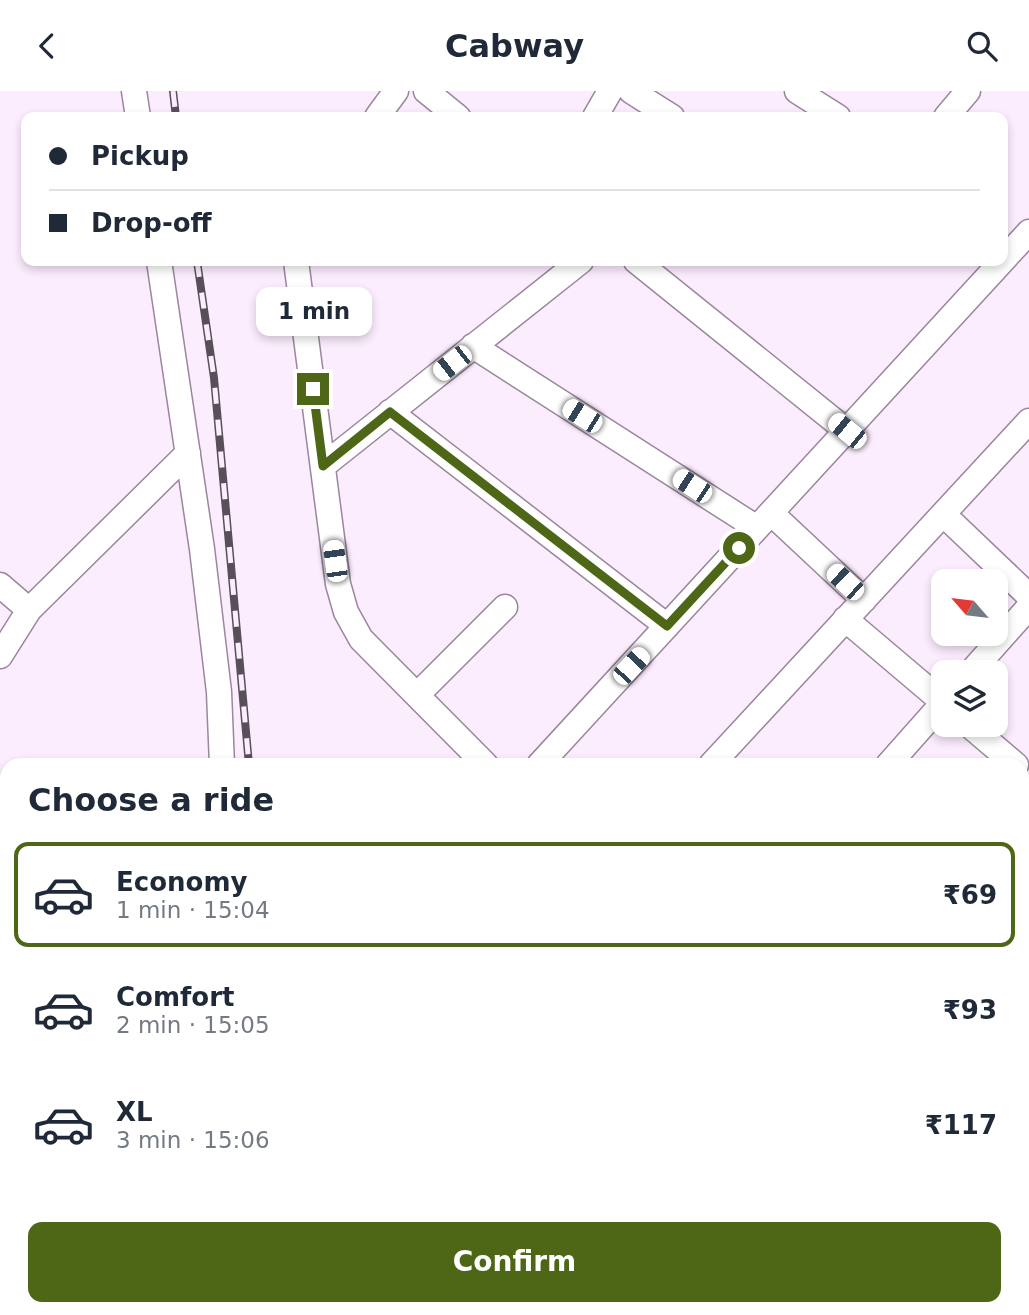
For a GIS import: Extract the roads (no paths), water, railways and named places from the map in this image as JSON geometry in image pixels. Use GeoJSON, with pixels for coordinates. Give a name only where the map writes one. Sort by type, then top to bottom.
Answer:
{"type":"FeatureCollection","features":[{"type":"Feature","properties":{"kind":"street"},"geometry":{"type":"LineString","coordinates":[[134,91],[137,112]]}},
{"type":"Feature","properties":{"kind":"street"},"geometry":{"type":"LineString","coordinates":[[381,112],[396,91]]}},
{"type":"Feature","properties":{"kind":"street"},"geometry":{"type":"LineString","coordinates":[[426,91],[452,112]]}},
{"type":"Feature","properties":{"kind":"street"},"geometry":{"type":"LineString","coordinates":[[598,112],[610,91]]}},
{"type":"Feature","properties":{"kind":"street"},"geometry":{"type":"LineString","coordinates":[[631,91],[664,112]]}},
{"type":"Feature","properties":{"kind":"street"},"geometry":{"type":"LineString","coordinates":[[797,91],[830,112]]}},
{"type":"Feature","properties":{"kind":"street"},"geometry":{"type":"LineString","coordinates":[[950,112],[968,91]]}},
{"type":"Feature","properties":{"kind":"street"},"geometry":{"type":"LineString","coordinates":[[1008,255],[1029,232]]}},
{"type":"Feature","properties":{"kind":"street"},"geometry":{"type":"LineString","coordinates":[[160,266],[202,549],[219,692],[222,758]]}},
{"type":"Feature","properties":{"kind":"street"},"geometry":{"type":"LineString","coordinates":[[297,266],[338,584],[346,611],[361,639],[479,758]]}},
{"type":"Feature","properties":{"kind":"street"},"geometry":{"type":"LineString","coordinates":[[323,466],[575,266]]}},
{"type":"Feature","properties":{"kind":"street"},"geometry":{"type":"LineString","coordinates":[[642,266],[847,431]]}},
{"type":"Feature","properties":{"kind":"street"},"geometry":{"type":"LineString","coordinates":[[546,758],[998,266]]}},
{"type":"Feature","properties":{"kind":"street"},"geometry":{"type":"LineString","coordinates":[[472,346],[764,521],[864,600]]}},
{"type":"Feature","properties":{"kind":"street"},"geometry":{"type":"LineString","coordinates":[[390,412],[667,626]]}},
{"type":"Feature","properties":{"kind":"street"},"geometry":{"type":"LineString","coordinates":[[717,758],[1029,421]]}},
{"type":"Feature","properties":{"kind":"street"},"geometry":{"type":"LineString","coordinates":[[0,656],[29,610],[188,453]]}},
{"type":"Feature","properties":{"kind":"street"},"geometry":{"type":"LineString","coordinates":[[943,514],[1029,596]]}},
{"type":"Feature","properties":{"kind":"street"},"geometry":{"type":"LineString","coordinates":[[0,585],[29,610]]}},
{"type":"Feature","properties":{"kind":"street"},"geometry":{"type":"LineString","coordinates":[[416,695],[505,607]]}},
{"type":"Feature","properties":{"kind":"street"},"geometry":{"type":"LineString","coordinates":[[982,660],[1029,607]]}},
{"type":"Feature","properties":{"kind":"street"},"geometry":{"type":"LineString","coordinates":[[845,619],[931,693]]}},
{"type":"Feature","properties":{"kind":"street"},"geometry":{"type":"LineString","coordinates":[[894,758],[931,717]]}},
{"type":"Feature","properties":{"kind":"street"},"geometry":{"type":"LineString","coordinates":[[983,737],[1008,758]]}},
{"type":"Feature","properties":{"kind":"railway"},"geometry":{"type":"LineString","coordinates":[[173,91],[175,112]]}},
{"type":"Feature","properties":{"kind":"railway"},"geometry":{"type":"LineString","coordinates":[[198,266],[214,378],[248,758]]}}]}
